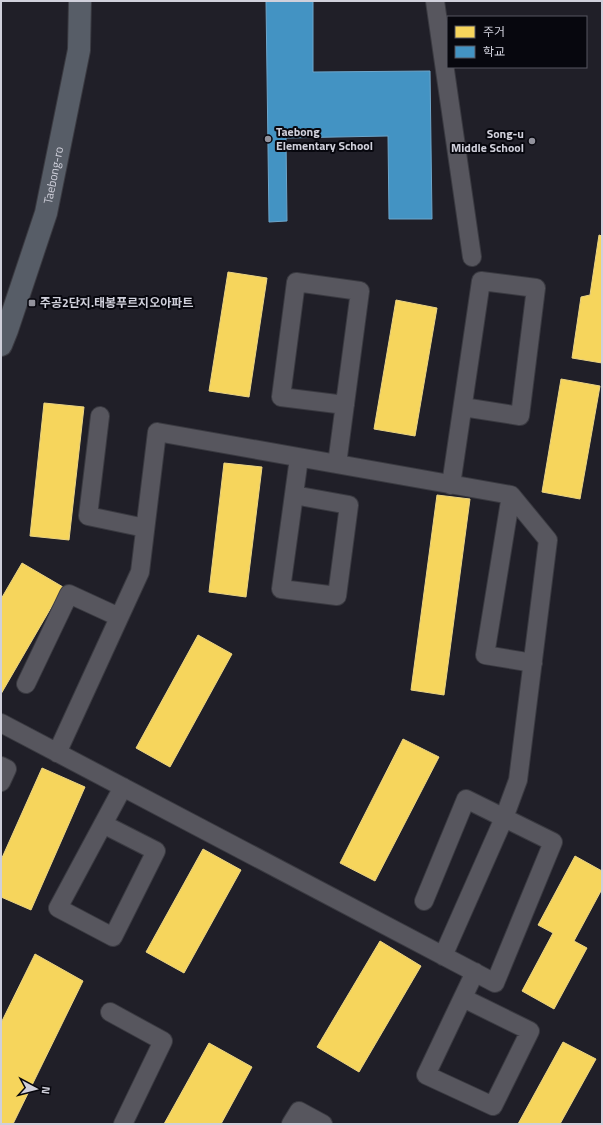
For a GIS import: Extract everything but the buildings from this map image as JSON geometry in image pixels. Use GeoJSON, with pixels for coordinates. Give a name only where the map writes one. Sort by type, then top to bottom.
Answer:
{"type":"FeatureCollection","features":[{"type":"Feature","properties":{"kind":"main road","name":"Taebong-ro"},"geometry":{"type":"LineString","coordinates":[[1,345],[46,213],[78,50],[80,1]]}},
{"type":"Feature","properties":{"kind":"lane"},"geometry":{"type":"LineString","coordinates":[[435,1],[472,257]]}},
{"type":"Feature","properties":{"kind":"lane"},"geometry":{"type":"LineString","coordinates":[[452,485],[463,407],[481,281],[536,288],[520,416],[463,407]]}},
{"type":"Feature","properties":{"kind":"lane"},"geometry":{"type":"LineString","coordinates":[[337,464],[345,405],[360,291],[296,282],[281,397],[345,405]]}},
{"type":"Feature","properties":{"kind":"lane"},"geometry":{"type":"LineString","coordinates":[[100,416],[88,516],[146,528]]}},
{"type":"Feature","properties":{"kind":"lane"},"geometry":{"type":"LineString","coordinates":[[57,753],[140,572],[157,432],[511,496],[548,540],[518,780],[504,818],[443,956]]}},
{"type":"Feature","properties":{"kind":"lane"},"geometry":{"type":"LineString","coordinates":[[294,494],[349,504],[337,596],[281,589],[294,494],[299,458]]}},
{"type":"Feature","properties":{"kind":"lane"},"geometry":{"type":"LineString","coordinates":[[511,496],[485,655],[532,663]]}},
{"type":"Feature","properties":{"kind":"lane"},"geometry":{"type":"LineString","coordinates":[[26,684],[69,594],[119,617]]}},
{"type":"Feature","properties":{"kind":"lane"},"geometry":{"type":"LineString","coordinates":[[1,723],[495,983],[553,842],[466,799],[424,901]]}},
{"type":"Feature","properties":{"kind":"lane"},"geometry":{"type":"LineString","coordinates":[[1,766],[7,769],[1,782]]}},
{"type":"Feature","properties":{"kind":"lane"},"geometry":{"type":"LineString","coordinates":[[103,824],[156,851],[113,937],[58,908],[103,824],[123,787]]}},
{"type":"Feature","properties":{"kind":"lane"},"geometry":{"type":"LineString","coordinates":[[463,998],[530,1031],[493,1106],[426,1075],[475,972]]}},
{"type":"Feature","properties":{"kind":"lane"},"geometry":{"type":"LineString","coordinates":[[110,1012],[163,1041],[123,1124]]}},
{"type":"Feature","properties":{"kind":"lane"},"geometry":{"type":"LineString","coordinates":[[291,1124],[299,1111],[323,1124]]}},
{"type":"Feature","properties":{"kind":"place","name":"Taebong Elementary School"},"geometry":{"type":"Point","coordinates":[268,139]}},
{"type":"Feature","properties":{"kind":"place","name":"Song-u Middle School"},"geometry":{"type":"Point","coordinates":[532,141]}},
{"type":"Feature","properties":{"kind":"place","name":"주공2단지.태봉푸르지오아파트"},"geometry":{"type":"Point","coordinates":[32,303]}}]}
